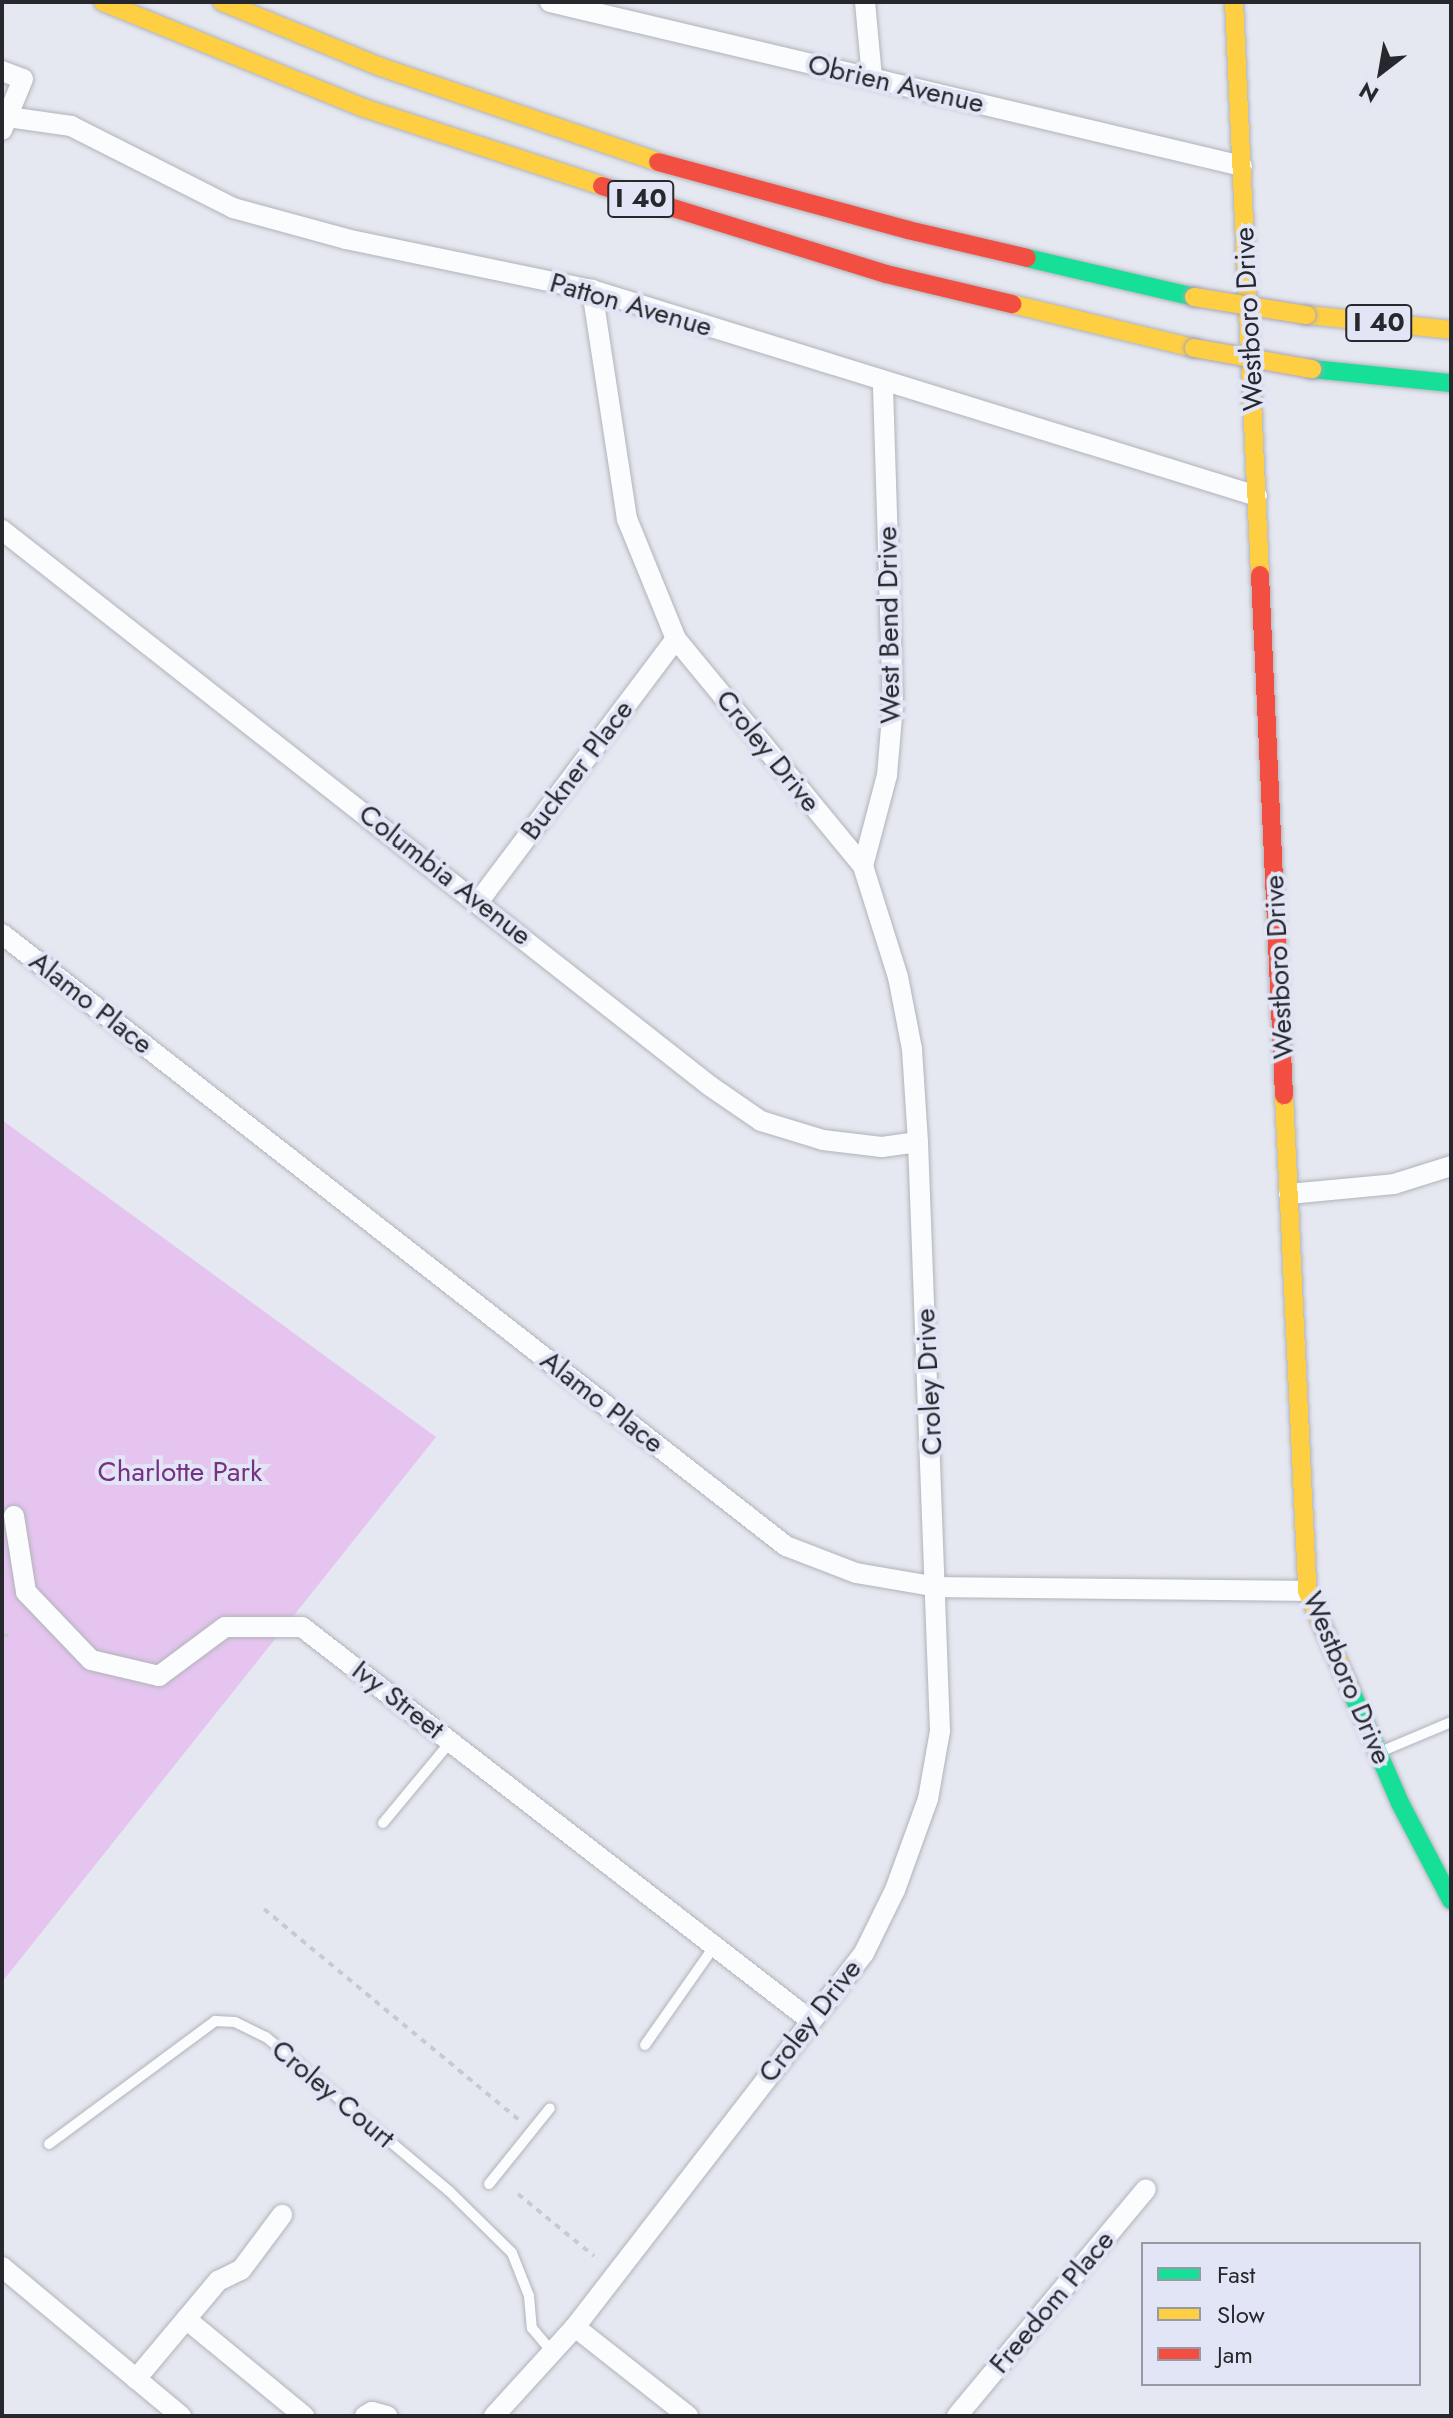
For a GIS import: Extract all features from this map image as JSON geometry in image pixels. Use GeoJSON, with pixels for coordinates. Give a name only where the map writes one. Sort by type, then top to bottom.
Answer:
{"type":"FeatureCollection","features":[{"type":"Feature","properties":{"kind":"main road","name":"I 40"},"geometry":{"type":"LineString","coordinates":[[103,2],[364,108],[638,198],[886,274],[1194,348],[1312,369],[1451,383]]}},
{"type":"Feature","properties":{"kind":"main road","name":"I 40"},"geometry":{"type":"LineString","coordinates":[[222,2],[378,66],[648,159],[908,230],[1194,297],[1307,315],[1451,330]]}},
{"type":"Feature","properties":{"kind":"main road","name":"Westboro Drive"},"geometry":{"type":"LineString","coordinates":[[1234,2],[1307,1591],[1400,1803],[1451,1900]]}},
{"type":"Feature","properties":{"kind":"street","name":"Obrien Avenue"},"geometry":{"type":"LineString","coordinates":[[550,2],[1242,166]]}},
{"type":"Feature","properties":{"kind":"street"},"geometry":{"type":"LineString","coordinates":[[865,2],[872,78]]}},
{"type":"Feature","properties":{"kind":"street"},"geometry":{"type":"LineString","coordinates":[[2,71],[23,79],[5,124]]}},
{"type":"Feature","properties":{"kind":"street","name":"Patton Avenue"},"geometry":{"type":"LineString","coordinates":[[5,124],[71,126],[233,208],[346,239],[592,290],[1257,496]]}},
{"type":"Feature","properties":{"kind":"street","name":"Croley Drive"},"geometry":{"type":"LineString","coordinates":[[494,2416],[575,2327],[864,1953],[895,1890],[928,1799],[940,1731],[938,1587],[918,1142],[912,1049],[898,977],[863,866],[676,639],[627,519],[592,290]]}},
{"type":"Feature","properties":{"kind":"street","name":"West Bend Drive"},"geometry":{"type":"LineString","coordinates":[[863,866],[887,775],[893,705],[883,380]]}},
{"type":"Feature","properties":{"kind":"street","name":"Columbia Avenue"},"geometry":{"type":"LineString","coordinates":[[2,530],[479,901],[710,1086],[761,1121],[823,1140],[882,1147],[918,1142]]}},
{"type":"Feature","properties":{"kind":"street","name":"Buckner Place"},"geometry":{"type":"LineString","coordinates":[[479,901],[676,639]]}},
{"type":"Feature","properties":{"kind":"street","name":"Alamo Place"},"geometry":{"type":"LineString","coordinates":[[2,934],[786,1546],[856,1573],[938,1587],[1307,1591]]}},
{"type":"Feature","properties":{"kind":"street"},"geometry":{"type":"LineString","coordinates":[[1289,1194],[1394,1184],[1451,1166]]}},
{"type":"Feature","properties":{"kind":"street","name":"Ivy Street"},"geometry":{"type":"LineString","coordinates":[[14,1516],[26,1592],[91,1660],[159,1676],[225,1627],[302,1627],[810,2020]]}},
{"type":"Feature","properties":{"kind":"street","name":"Freedom Place"},"geometry":{"type":"LineString","coordinates":[[957,2416],[1146,2189]]}},
{"type":"Feature","properties":{"kind":"street"},"geometry":{"type":"LineString","coordinates":[[136,2379],[218,2281],[241,2270],[282,2215]]}},
{"type":"Feature","properties":{"kind":"street"},"geometry":{"type":"LineString","coordinates":[[2,2267],[181,2416]]}},
{"type":"Feature","properties":{"kind":"street"},"geometry":{"type":"LineString","coordinates":[[186,2319],[304,2416]]}},
{"type":"Feature","properties":{"kind":"street"},"geometry":{"type":"LineString","coordinates":[[575,2327],[688,2416]]}},
{"type":"Feature","properties":{"kind":"street"},"geometry":{"type":"LineString","coordinates":[[365,2416],[372,2412],[387,2416]]}},
{"type":"Feature","properties":{"kind":"lane"},"geometry":{"type":"LineString","coordinates":[[1378,1753],[1451,1722]]}},
{"type":"Feature","properties":{"kind":"lane"},"geometry":{"type":"LineString","coordinates":[[383,1823],[451,1741]]}},
{"type":"Feature","properties":{"kind":"lane"},"geometry":{"type":"LineString","coordinates":[[645,2045],[714,1947]]}},
{"type":"Feature","properties":{"kind":"lane","name":"Croley Court"},"geometry":{"type":"LineString","coordinates":[[49,2144],[215,2021],[235,2022],[266,2037],[449,2191],[512,2253],[529,2296],[532,2328],[552,2352]]}},
{"type":"Feature","properties":{"kind":"lane"},"geometry":{"type":"LineString","coordinates":[[489,2184],[550,2108]]}},
{"type":"Feature","properties":{"kind":"path"},"geometry":{"type":"LineString","coordinates":[[2,1636],[9,1635]]}},
{"type":"Feature","properties":{"kind":"path"},"geometry":{"type":"LineString","coordinates":[[264,1909],[522,2122]]}},
{"type":"Feature","properties":{"kind":"path"},"geometry":{"type":"LineString","coordinates":[[518,2194],[594,2256]]}},
{"type":"Feature","properties":{"kind":"green space","name":"Charlotte Park"},"geometry":{"type":"Polygon","coordinates":[[[2,1120],[436,1437],[2,1982],[2,1120]]]}},
{"type":"Feature","properties":{"kind":"traffic: fast"},"geometry":{"type":"LineString","coordinates":[[1027,258],[1194,297]]}},
{"type":"Feature","properties":{"kind":"traffic: fast"},"geometry":{"type":"LineString","coordinates":[[1312,369],[1451,383]]}},
{"type":"Feature","properties":{"kind":"traffic: fast"},"geometry":{"type":"LineString","coordinates":[[1349,1686],[1400,1803],[1451,1900]]}},
{"type":"Feature","properties":{"kind":"traffic: slow"},"geometry":{"type":"LineString","coordinates":[[103,2],[364,108],[602,186]]}},
{"type":"Feature","properties":{"kind":"traffic: slow"},"geometry":{"type":"LineString","coordinates":[[222,2],[378,66],[658,162]]}},
{"type":"Feature","properties":{"kind":"traffic: slow"},"geometry":{"type":"LineString","coordinates":[[1234,2],[1260,575]]}},
{"type":"Feature","properties":{"kind":"traffic: slow"},"geometry":{"type":"LineString","coordinates":[[1194,297],[1307,315]]}},
{"type":"Feature","properties":{"kind":"traffic: slow"},"geometry":{"type":"LineString","coordinates":[[1012,304],[1194,348]]}},
{"type":"Feature","properties":{"kind":"traffic: slow"},"geometry":{"type":"LineString","coordinates":[[1307,315],[1451,330]]}},
{"type":"Feature","properties":{"kind":"traffic: slow"},"geometry":{"type":"LineString","coordinates":[[1194,348],[1312,369]]}},
{"type":"Feature","properties":{"kind":"traffic: slow"},"geometry":{"type":"LineString","coordinates":[[1284,1095],[1307,1591],[1349,1686]]}},
{"type":"Feature","properties":{"kind":"traffic: jam"},"geometry":{"type":"LineString","coordinates":[[658,162],[908,230],[1027,258]]}},
{"type":"Feature","properties":{"kind":"traffic: jam"},"geometry":{"type":"LineString","coordinates":[[602,186],[886,274],[1012,304]]}},
{"type":"Feature","properties":{"kind":"traffic: jam"},"geometry":{"type":"LineString","coordinates":[[1260,575],[1284,1095]]}}]}
